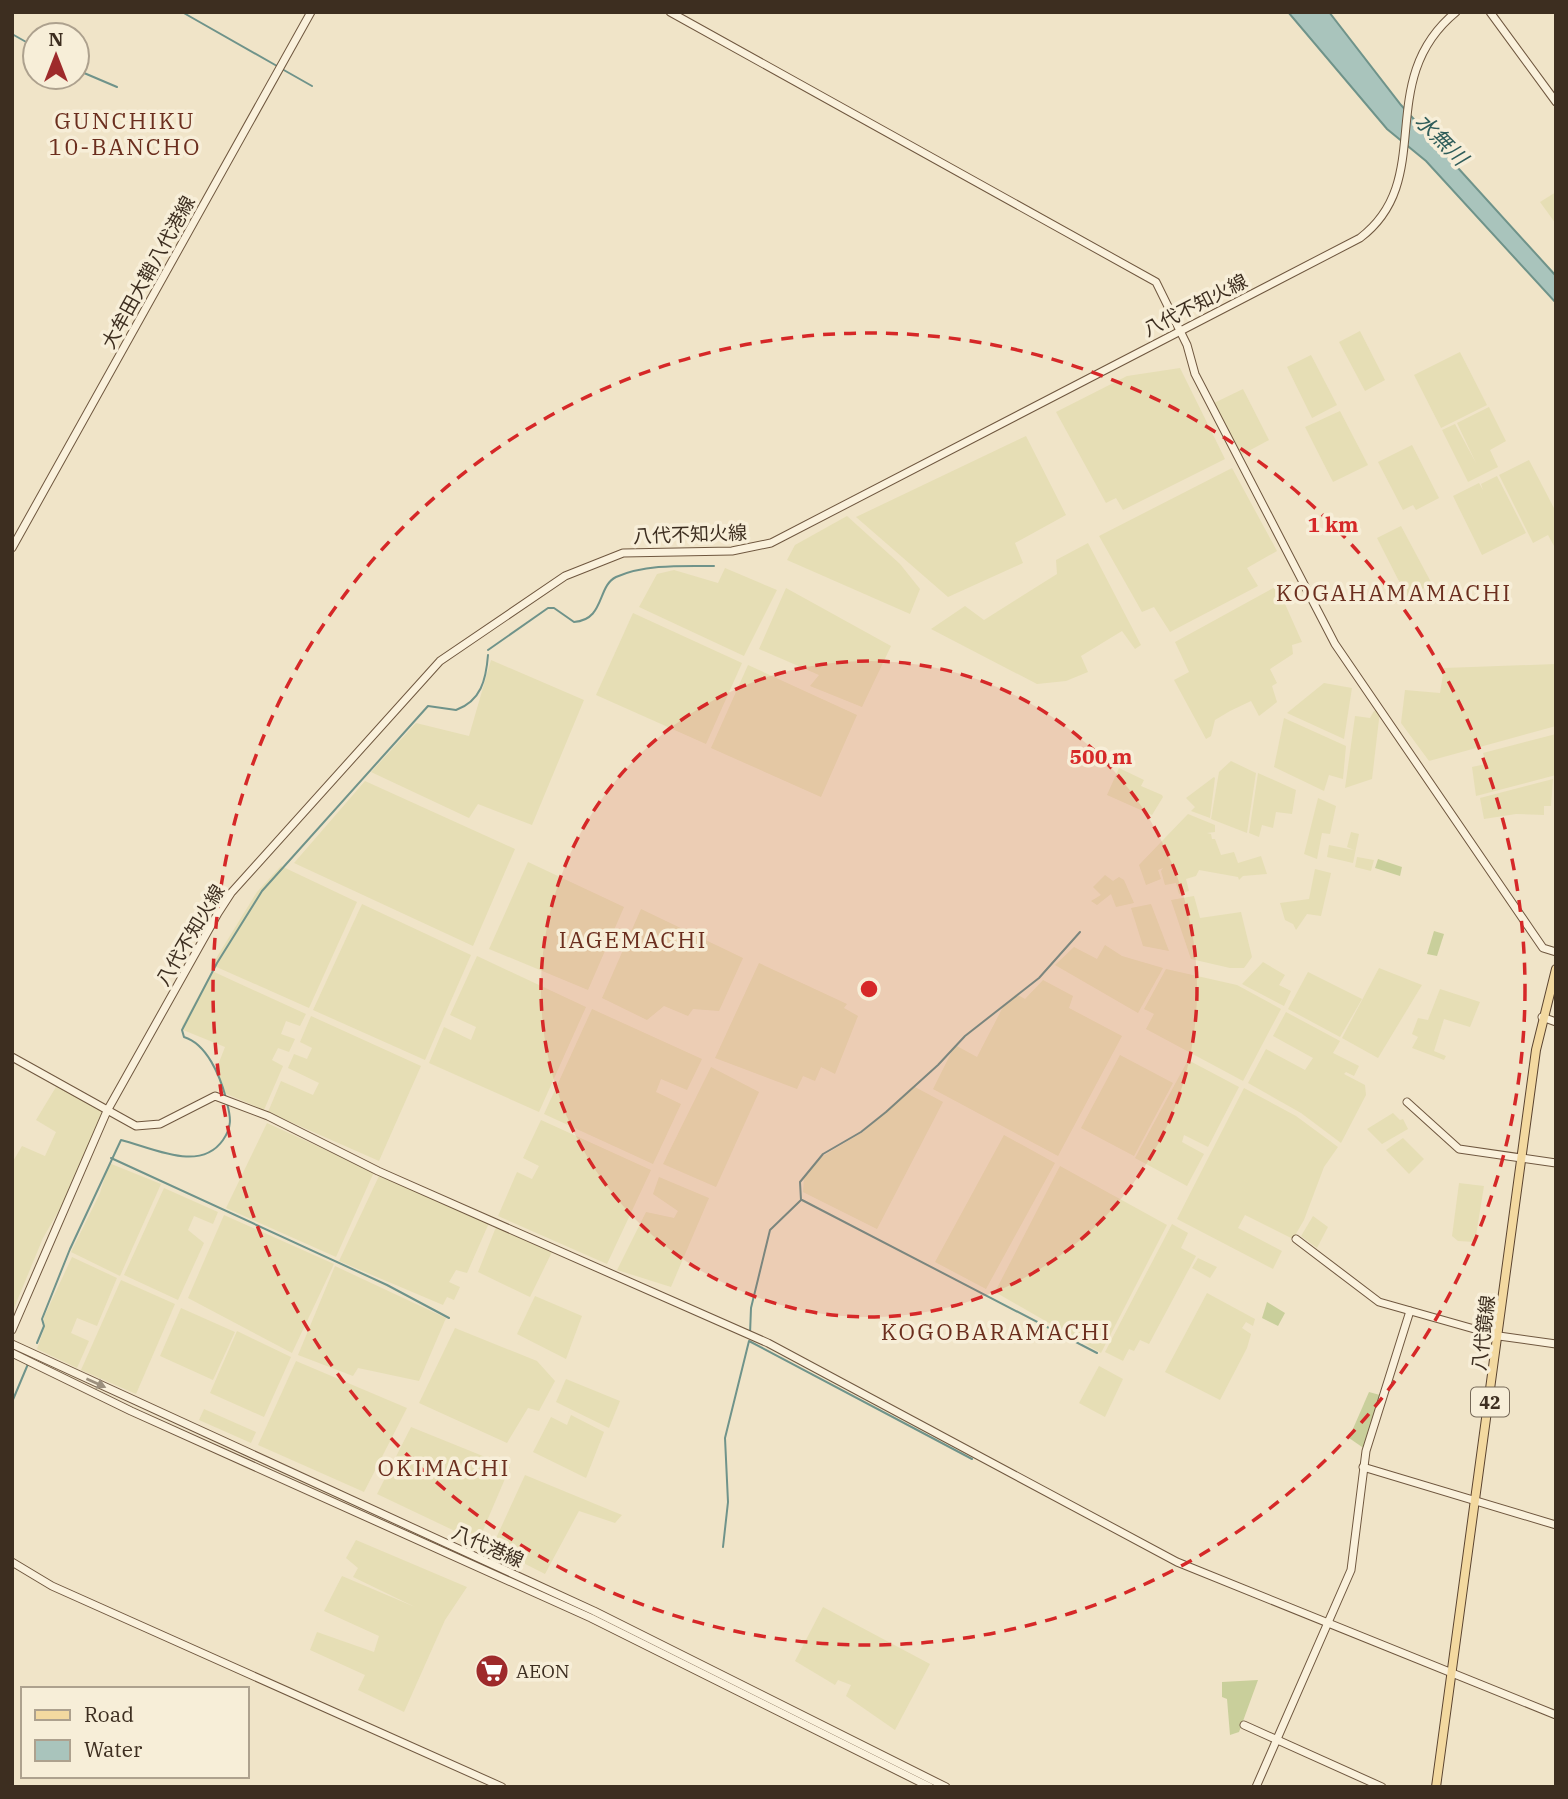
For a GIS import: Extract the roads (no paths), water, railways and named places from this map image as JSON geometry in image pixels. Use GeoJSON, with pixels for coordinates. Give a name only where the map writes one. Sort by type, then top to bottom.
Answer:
{"type":"FeatureCollection","features":[{"type":"Feature","properties":{"kind":"main road","name":"大牟田大鞘八代港線"},"geometry":{"type":"LineString","coordinates":[[12,548],[311,12]]}},
{"type":"Feature","properties":{"kind":"main road"},"geometry":{"type":"LineString","coordinates":[[670,12],[1156,282],[1187,345],[1195,374],[1335,644],[1543,948],[1556,952]]}},
{"type":"Feature","properties":{"kind":"main road","name":"八代不知火線"},"geometry":{"type":"LineString","coordinates":[[12,1330],[107,1111],[231,892],[440,661],[565,576],[604,558],[623,553],[732,551],[771,543],[1369,231],[1387,210],[1398,183],[1408,100],[1419,57],[1440,28],[1457,12]]}},
{"type":"Feature","properties":{"kind":"main road"},"geometry":{"type":"LineString","coordinates":[[1490,12],[1556,102]]}},
{"type":"Feature","properties":{"kind":"main road","name":"八代鏡線"},"geometry":{"type":"LineString","coordinates":[[1436,1787],[1542,1017],[1556,968]]}},
{"type":"Feature","properties":{"kind":"main road"},"geometry":{"type":"LineString","coordinates":[[1542,1017],[1556,1022]]}},
{"type":"Feature","properties":{"kind":"main road"},"geometry":{"type":"LineString","coordinates":[[12,1058],[126,1123],[152,1126],[203,1100],[222,1098],[268,1116],[378,1171],[768,1343],[1177,1562],[1556,1715]]}},
{"type":"Feature","properties":{"kind":"main road"},"geometry":{"type":"LineString","coordinates":[[1407,1102],[1459,1149],[1556,1163]]}},
{"type":"Feature","properties":{"kind":"main road"},"geometry":{"type":"LineString","coordinates":[[1296,1239],[1374,1300],[1499,1336],[1556,1344]]}},
{"type":"Feature","properties":{"kind":"main road"},"geometry":{"type":"LineString","coordinates":[[1256,1787],[1351,1570],[1363,1467],[1410,1311]]}},
{"type":"Feature","properties":{"kind":"main road","name":"八代港線"},"geometry":{"type":"LineString","coordinates":[[12,1344],[594,1611],[946,1787]]}},
{"type":"Feature","properties":{"kind":"main road","name":"八代港線"},"geometry":{"type":"LineString","coordinates":[[12,1353],[131,1411],[591,1618],[930,1787]]}},
{"type":"Feature","properties":{"kind":"main road"},"geometry":{"type":"LineString","coordinates":[[1363,1467],[1556,1525]]}},
{"type":"Feature","properties":{"kind":"main road"},"geometry":{"type":"LineString","coordinates":[[12,1562],[52,1586],[502,1787]]}},
{"type":"Feature","properties":{"kind":"main road"},"geometry":{"type":"LineString","coordinates":[[1244,1725],[1382,1787]]}},
{"type":"Feature","properties":{"kind":"water"},"geometry":{"type":"Polygon","coordinates":[[[1288,12],[1329,12],[1401,105],[1556,276],[1556,303],[1426,161],[1387,129],[1288,12]]]}},
{"type":"Feature","properties":{"kind":"waterway"},"geometry":{"type":"LineString","coordinates":[[182,12],[277,66]]}},
{"type":"Feature","properties":{"kind":"waterway"},"geometry":{"type":"LineString","coordinates":[[12,34],[21,39]]}},
{"type":"Feature","properties":{"kind":"waterway"},"geometry":{"type":"LineString","coordinates":[[282,69],[312,86]]}},
{"type":"Feature","properties":{"kind":"waterway"},"geometry":{"type":"LineString","coordinates":[[91,76],[117,87]]}},
{"type":"Feature","properties":{"kind":"waterway"},"geometry":{"type":"LineString","coordinates":[[488,650],[548,608],[554,608],[574,622],[584,620],[596,609],[610,581],[616,577],[652,568],[714,566]]}},
{"type":"Feature","properties":{"kind":"waterway"},"geometry":{"type":"LineString","coordinates":[[226,1098],[206,1054],[184,1037],[182,1030],[217,963],[262,891],[428,706],[456,710],[477,695],[484,681],[488,655]]}},
{"type":"Feature","properties":{"kind":"waterway"},"geometry":{"type":"LineString","coordinates":[[750,1334],[751,1308],[770,1230],[801,1200],[800,1182],[823,1154],[861,1132],[886,1112],[938,1065],[965,1036],[1039,978],[1080,932]]}},
{"type":"Feature","properties":{"kind":"waterway"},"geometry":{"type":"LineString","coordinates":[[37,1343],[44,1326],[42,1319],[70,1249],[121,1140],[175,1155],[202,1155],[213,1150],[228,1131],[230,1122],[227,1103]]}},
{"type":"Feature","properties":{"kind":"waterway"},"geometry":{"type":"LineString","coordinates":[[111,1158],[387,1285],[449,1318]]}},
{"type":"Feature","properties":{"kind":"waterway"},"geometry":{"type":"LineString","coordinates":[[802,1200],[1097,1353]]}},
{"type":"Feature","properties":{"kind":"waterway"},"geometry":{"type":"LineString","coordinates":[[723,1547],[728,1502],[725,1438],[749,1341],[972,1459]]}},
{"type":"Feature","properties":{"kind":"waterway"},"geometry":{"type":"LineString","coordinates":[[12,1402],[28,1364]]}},
{"type":"Feature","properties":{"kind":"place","name":"AEON"},"geometry":{"type":"Point","coordinates":[492,1671]}},
{"type":"Feature","properties":{"kind":"district","name":"GUNCHIKU 10-BANCHO"},"geometry":{"type":"Point","coordinates":[125,133]}},
{"type":"Feature","properties":{"kind":"district","name":"KOGAHAMAMACHI"},"geometry":{"type":"Point","coordinates":[1394,592]}},
{"type":"Feature","properties":{"kind":"district","name":"IAGEMACHI"},"geometry":{"type":"Point","coordinates":[633,939]}},
{"type":"Feature","properties":{"kind":"district","name":"KOGOBARAMACHI"},"geometry":{"type":"Point","coordinates":[996,1331]}},
{"type":"Feature","properties":{"kind":"district","name":"OKIMACHI"},"geometry":{"type":"Point","coordinates":[444,1467]}},
{"type":"Feature","properties":{"kind":"water label","name":"水無川"},"geometry":{"type":"Point","coordinates":[1442,139]}}]}
